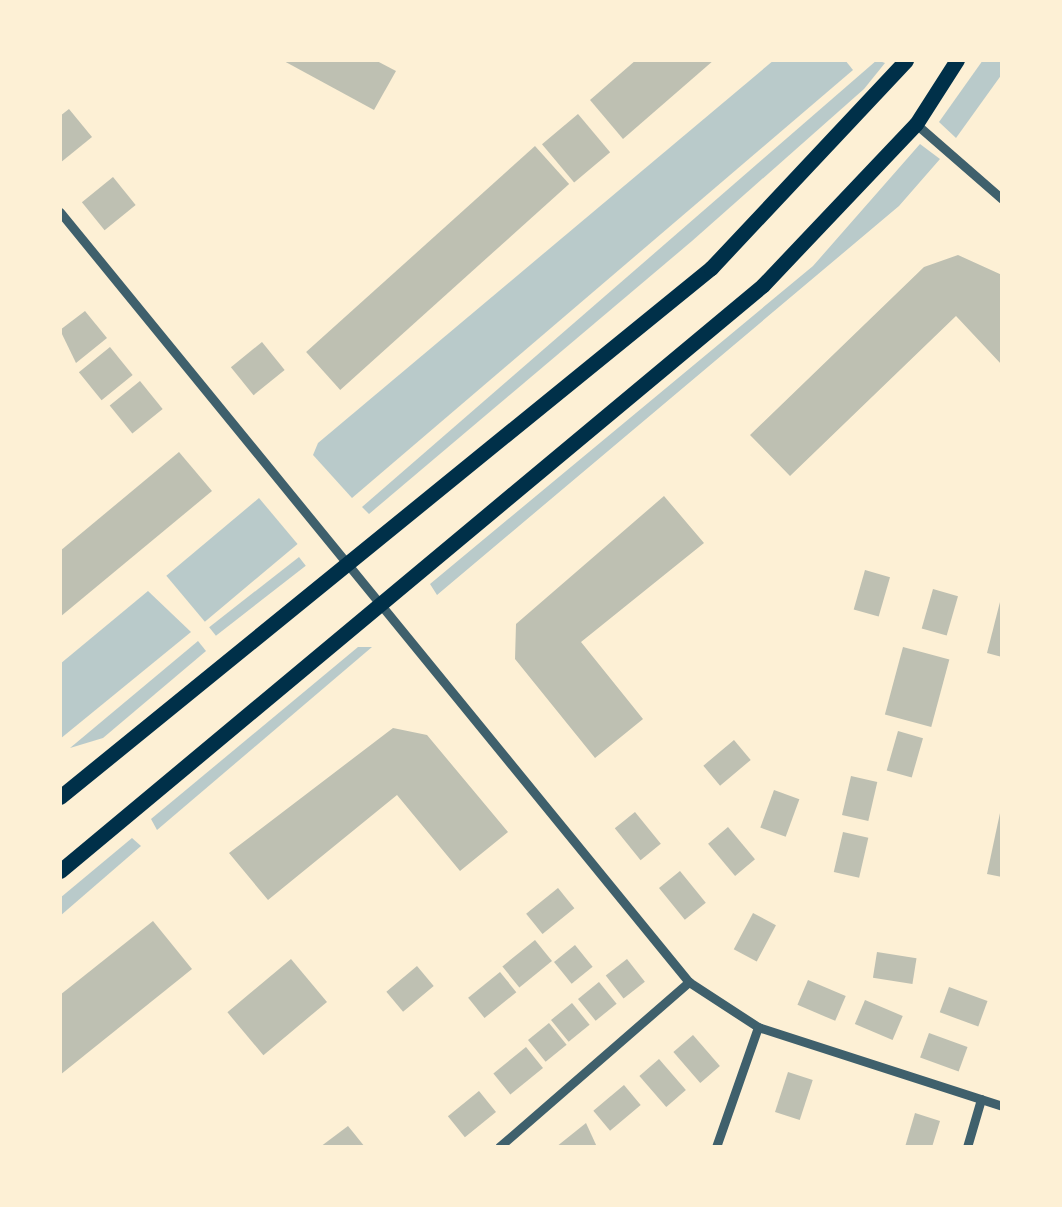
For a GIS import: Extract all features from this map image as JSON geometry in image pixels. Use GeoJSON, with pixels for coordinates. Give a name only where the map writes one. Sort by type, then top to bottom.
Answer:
{"type":"FeatureCollection","features":[{"type":"Feature","properties":{"kind":"main road"},"geometry":{"type":"LineString","coordinates":[[60,796],[711,268],[870,108],[906,60]]}},
{"type":"Feature","properties":{"kind":"main road"},"geometry":{"type":"LineString","coordinates":[[60,871],[763,286],[916,124],[958,60]]}},
{"type":"Feature","properties":{"kind":"street"},"geometry":{"type":"LineString","coordinates":[[916,124],[1002,199]]}},
{"type":"Feature","properties":{"kind":"street"},"geometry":{"type":"LineString","coordinates":[[60,212],[376,606],[689,982],[758,1027],[1002,1106]]}},
{"type":"Feature","properties":{"kind":"street"},"geometry":{"type":"LineString","coordinates":[[499,1147],[689,982]]}},
{"type":"Feature","properties":{"kind":"street"},"geometry":{"type":"LineString","coordinates":[[716,1147],[758,1027]]}},
{"type":"Feature","properties":{"kind":"street"},"geometry":{"type":"LineString","coordinates":[[967,1147],[982,1099]]}},
{"type":"Feature","properties":{"kind":"shaded area"},"geometry":{"type":"Polygon","coordinates":[[[774,60],[845,60],[853,70],[352,498],[313,455],[318,443],[774,60]]]}},
{"type":"Feature","properties":{"kind":"shaded area"},"geometry":{"type":"Polygon","coordinates":[[[877,60],[885,63],[864,89],[692,241],[369,514],[362,507],[877,60]]]}},
{"type":"Feature","properties":{"kind":"shaded area"},"geometry":{"type":"Polygon","coordinates":[[[983,60],[1002,60],[1002,74],[956,138],[939,122],[983,60]]]}},
{"type":"Feature","properties":{"kind":"shaded area"},"geometry":{"type":"Polygon","coordinates":[[[920,144],[940,159],[899,206],[437,595],[430,584],[813,266],[920,144]]]}},
{"type":"Feature","properties":{"kind":"shaded area"},"geometry":{"type":"Polygon","coordinates":[[[259,498],[298,544],[205,622],[166,576],[259,498]]]}},
{"type":"Feature","properties":{"kind":"shaded area"},"geometry":{"type":"Polygon","coordinates":[[[299,557],[306,566],[216,636],[209,627],[299,557]]]}},
{"type":"Feature","properties":{"kind":"shaded area"},"geometry":{"type":"Polygon","coordinates":[[[148,591],[191,632],[60,739],[60,664],[148,591]]]}},
{"type":"Feature","properties":{"kind":"shaded area"},"geometry":{"type":"Polygon","coordinates":[[[198,641],[206,651],[103,738],[70,748],[198,641]]]}},
{"type":"Feature","properties":{"kind":"shaded area"},"geometry":{"type":"Polygon","coordinates":[[[358,647],[372,647],[157,830],[151,819],[358,647]]]}},
{"type":"Feature","properties":{"kind":"shaded area"},"geometry":{"type":"Polygon","coordinates":[[[132,838],[141,846],[60,916],[60,898],[132,838]]]}},
{"type":"Feature","properties":{"kind":"building"},"geometry":{"type":"Polygon","coordinates":[[[282,60],[375,60],[396,71],[374,110],[282,60]]]}},
{"type":"Feature","properties":{"kind":"building"},"geometry":{"type":"Polygon","coordinates":[[[636,60],[714,60],[623,139],[590,100],[636,60]]]}},
{"type":"Feature","properties":{"kind":"building"},"geometry":{"type":"Polygon","coordinates":[[[69,109],[92,137],[60,163],[60,116],[69,109]]]}},
{"type":"Feature","properties":{"kind":"building"},"geometry":{"type":"Polygon","coordinates":[[[578,114],[610,152],[574,183],[542,144],[578,114]]]}},
{"type":"Feature","properties":{"kind":"building"},"geometry":{"type":"Polygon","coordinates":[[[535,146],[569,184],[340,390],[306,352],[535,146]]]}},
{"type":"Feature","properties":{"kind":"building"},"geometry":{"type":"Polygon","coordinates":[[[113,177],[136,205],[105,230],[82,202],[113,177]]]}},
{"type":"Feature","properties":{"kind":"building"},"geometry":{"type":"Polygon","coordinates":[[[958,255],[1002,275],[1002,365],[956,316],[790,476],[750,435],[924,267],[958,255]]]}},
{"type":"Feature","properties":{"kind":"building"},"geometry":{"type":"Polygon","coordinates":[[[85,311],[107,338],[76,363],[60,330],[85,311]]]}},
{"type":"Feature","properties":{"kind":"building"},"geometry":{"type":"Polygon","coordinates":[[[262,342],[285,370],[254,395],[231,367],[262,342]]]}},
{"type":"Feature","properties":{"kind":"building"},"geometry":{"type":"Polygon","coordinates":[[[110,347],[133,375],[102,400],[79,372],[110,347]]]}},
{"type":"Feature","properties":{"kind":"building"},"geometry":{"type":"Polygon","coordinates":[[[140,381],[163,409],[132,434],[110,406],[140,381]]]}},
{"type":"Feature","properties":{"kind":"building"},"geometry":{"type":"Polygon","coordinates":[[[179,452],[212,491],[60,617],[60,551],[179,452]]]}},
{"type":"Feature","properties":{"kind":"building"},"geometry":{"type":"Polygon","coordinates":[[[664,496],[704,543],[581,642],[643,719],[595,758],[515,659],[516,624],[664,496]]]}},
{"type":"Feature","properties":{"kind":"building"},"geometry":{"type":"Polygon","coordinates":[[[865,570],[890,577],[879,617],[854,609],[865,570]]]}},
{"type":"Feature","properties":{"kind":"building"},"geometry":{"type":"Polygon","coordinates":[[[933,589],[958,596],[947,636],[922,628],[933,589]]]}},
{"type":"Feature","properties":{"kind":"building"},"geometry":{"type":"Polygon","coordinates":[[[1002,598],[1002,657],[987,653],[1002,598]]]}},
{"type":"Feature","properties":{"kind":"building"},"geometry":{"type":"Polygon","coordinates":[[[903,647],[949,659],[931,727],[885,715],[903,647]]]}},
{"type":"Feature","properties":{"kind":"building"},"geometry":{"type":"Polygon","coordinates":[[[393,728],[427,735],[508,832],[460,871],[397,795],[268,900],[229,853],[393,728]]]}},
{"type":"Feature","properties":{"kind":"building"},"geometry":{"type":"Polygon","coordinates":[[[898,731],[923,738],[912,778],[887,770],[898,731]]]}},
{"type":"Feature","properties":{"kind":"building"},"geometry":{"type":"Polygon","coordinates":[[[734,740],[751,760],[720,786],[703,766],[734,740]]]}},
{"type":"Feature","properties":{"kind":"building"},"geometry":{"type":"Polygon","coordinates":[[[851,776],[877,782],[868,821],[842,815],[851,776]]]}},
{"type":"Feature","properties":{"kind":"building"},"geometry":{"type":"Polygon","coordinates":[[[774,790],[799,799],[786,837],[760,828],[774,790]]]}},
{"type":"Feature","properties":{"kind":"building"},"geometry":{"type":"Polygon","coordinates":[[[635,812],[661,844],[641,860],[615,828],[635,812]]]}},
{"type":"Feature","properties":{"kind":"building"},"geometry":{"type":"Polygon","coordinates":[[[1002,813],[1002,877],[987,874],[1002,813]]]}},
{"type":"Feature","properties":{"kind":"building"},"geometry":{"type":"Polygon","coordinates":[[[728,827],[755,859],[735,876],[708,844],[728,827]]]}},
{"type":"Feature","properties":{"kind":"building"},"geometry":{"type":"Polygon","coordinates":[[[843,832],[868,838],[859,878],[834,872],[843,832]]]}},
{"type":"Feature","properties":{"kind":"building"},"geometry":{"type":"Polygon","coordinates":[[[680,871],[706,903],[685,920],[659,888],[680,871]]]}},
{"type":"Feature","properties":{"kind":"building"},"geometry":{"type":"Polygon","coordinates":[[[558,888],[574,908],[542,934],[526,914],[558,888]]]}},
{"type":"Feature","properties":{"kind":"building"},"geometry":{"type":"Polygon","coordinates":[[[753,913],[776,925],[757,961],[734,949],[753,913]]]}},
{"type":"Feature","properties":{"kind":"building"},"geometry":{"type":"Polygon","coordinates":[[[153,921],[192,969],[60,1075],[60,995],[153,921]]]}},
{"type":"Feature","properties":{"kind":"building"},"geometry":{"type":"Polygon","coordinates":[[[535,940],[552,961],[519,987],[502,966],[535,940]]]}},
{"type":"Feature","properties":{"kind":"building"},"geometry":{"type":"Polygon","coordinates":[[[575,945],[593,967],[572,984],[554,962],[575,945]]]}},
{"type":"Feature","properties":{"kind":"building"},"geometry":{"type":"Polygon","coordinates":[[[877,952],[917,958],[912,984],[873,978],[877,952]]]}},
{"type":"Feature","properties":{"kind":"building"},"geometry":{"type":"Polygon","coordinates":[[[291,959],[327,1002],[263,1055],[227,1012],[291,959]]]}},
{"type":"Feature","properties":{"kind":"building"},"geometry":{"type":"Polygon","coordinates":[[[627,959],[645,982],[624,998],[606,976],[627,959]]]}},
{"type":"Feature","properties":{"kind":"building"},"geometry":{"type":"Polygon","coordinates":[[[417,966],[434,986],[403,1012],[386,992],[417,966]]]}},
{"type":"Feature","properties":{"kind":"building"},"geometry":{"type":"Polygon","coordinates":[[[500,972],[516,992],[484,1018],[468,998],[500,972]]]}},
{"type":"Feature","properties":{"kind":"building"},"geometry":{"type":"Polygon","coordinates":[[[808,980],[846,996],[835,1021],[797,1005],[808,980]]]}},
{"type":"Feature","properties":{"kind":"building"},"geometry":{"type":"Polygon","coordinates":[[[599,982],[617,1004],[596,1021],[578,999],[599,982]]]}},
{"type":"Feature","properties":{"kind":"building"},"geometry":{"type":"Polygon","coordinates":[[[949,987],[988,1001],[978,1026],[940,1012],[949,987]]]}},
{"type":"Feature","properties":{"kind":"building"},"geometry":{"type":"Polygon","coordinates":[[[865,1000],[903,1016],[893,1040],[855,1024],[865,1000]]]}},
{"type":"Feature","properties":{"kind":"building"},"geometry":{"type":"Polygon","coordinates":[[[572,1003],[590,1025],[569,1042],[551,1020],[572,1003]]]}},
{"type":"Feature","properties":{"kind":"building"},"geometry":{"type":"Polygon","coordinates":[[[549,1023],[567,1045],[546,1062],[528,1040],[549,1023]]]}},
{"type":"Feature","properties":{"kind":"building"},"geometry":{"type":"Polygon","coordinates":[[[929,1033],[968,1047],[959,1071],[920,1057],[929,1033]]]}},
{"type":"Feature","properties":{"kind":"building"},"geometry":{"type":"Polygon","coordinates":[[[693,1035],[720,1066],[700,1083],[673,1052],[693,1035]]]}},
{"type":"Feature","properties":{"kind":"building"},"geometry":{"type":"Polygon","coordinates":[[[526,1047],[543,1068],[510,1094],[493,1073],[526,1047]]]}},
{"type":"Feature","properties":{"kind":"building"},"geometry":{"type":"Polygon","coordinates":[[[659,1059],[686,1090],[666,1107],[639,1076],[659,1059]]]}},
{"type":"Feature","properties":{"kind":"building"},"geometry":{"type":"Polygon","coordinates":[[[788,1072],[813,1080],[800,1120],[775,1112],[788,1072]]]}},
{"type":"Feature","properties":{"kind":"building"},"geometry":{"type":"Polygon","coordinates":[[[624,1085],[641,1105],[610,1131],[593,1111],[624,1085]]]}},
{"type":"Feature","properties":{"kind":"building"},"geometry":{"type":"Polygon","coordinates":[[[479,1091],[496,1112],[465,1137],[448,1116],[479,1091]]]}},
{"type":"Feature","properties":{"kind":"building"},"geometry":{"type":"Polygon","coordinates":[[[915,1113],[940,1121],[932,1147],[905,1147],[915,1113]]]}},
{"type":"Feature","properties":{"kind":"building"},"geometry":{"type":"Polygon","coordinates":[[[586,1123],[597,1147],[556,1147],[586,1123]]]}},
{"type":"Feature","properties":{"kind":"building"},"geometry":{"type":"Polygon","coordinates":[[[348,1126],[365,1147],[320,1147],[348,1126]]]}}]}
